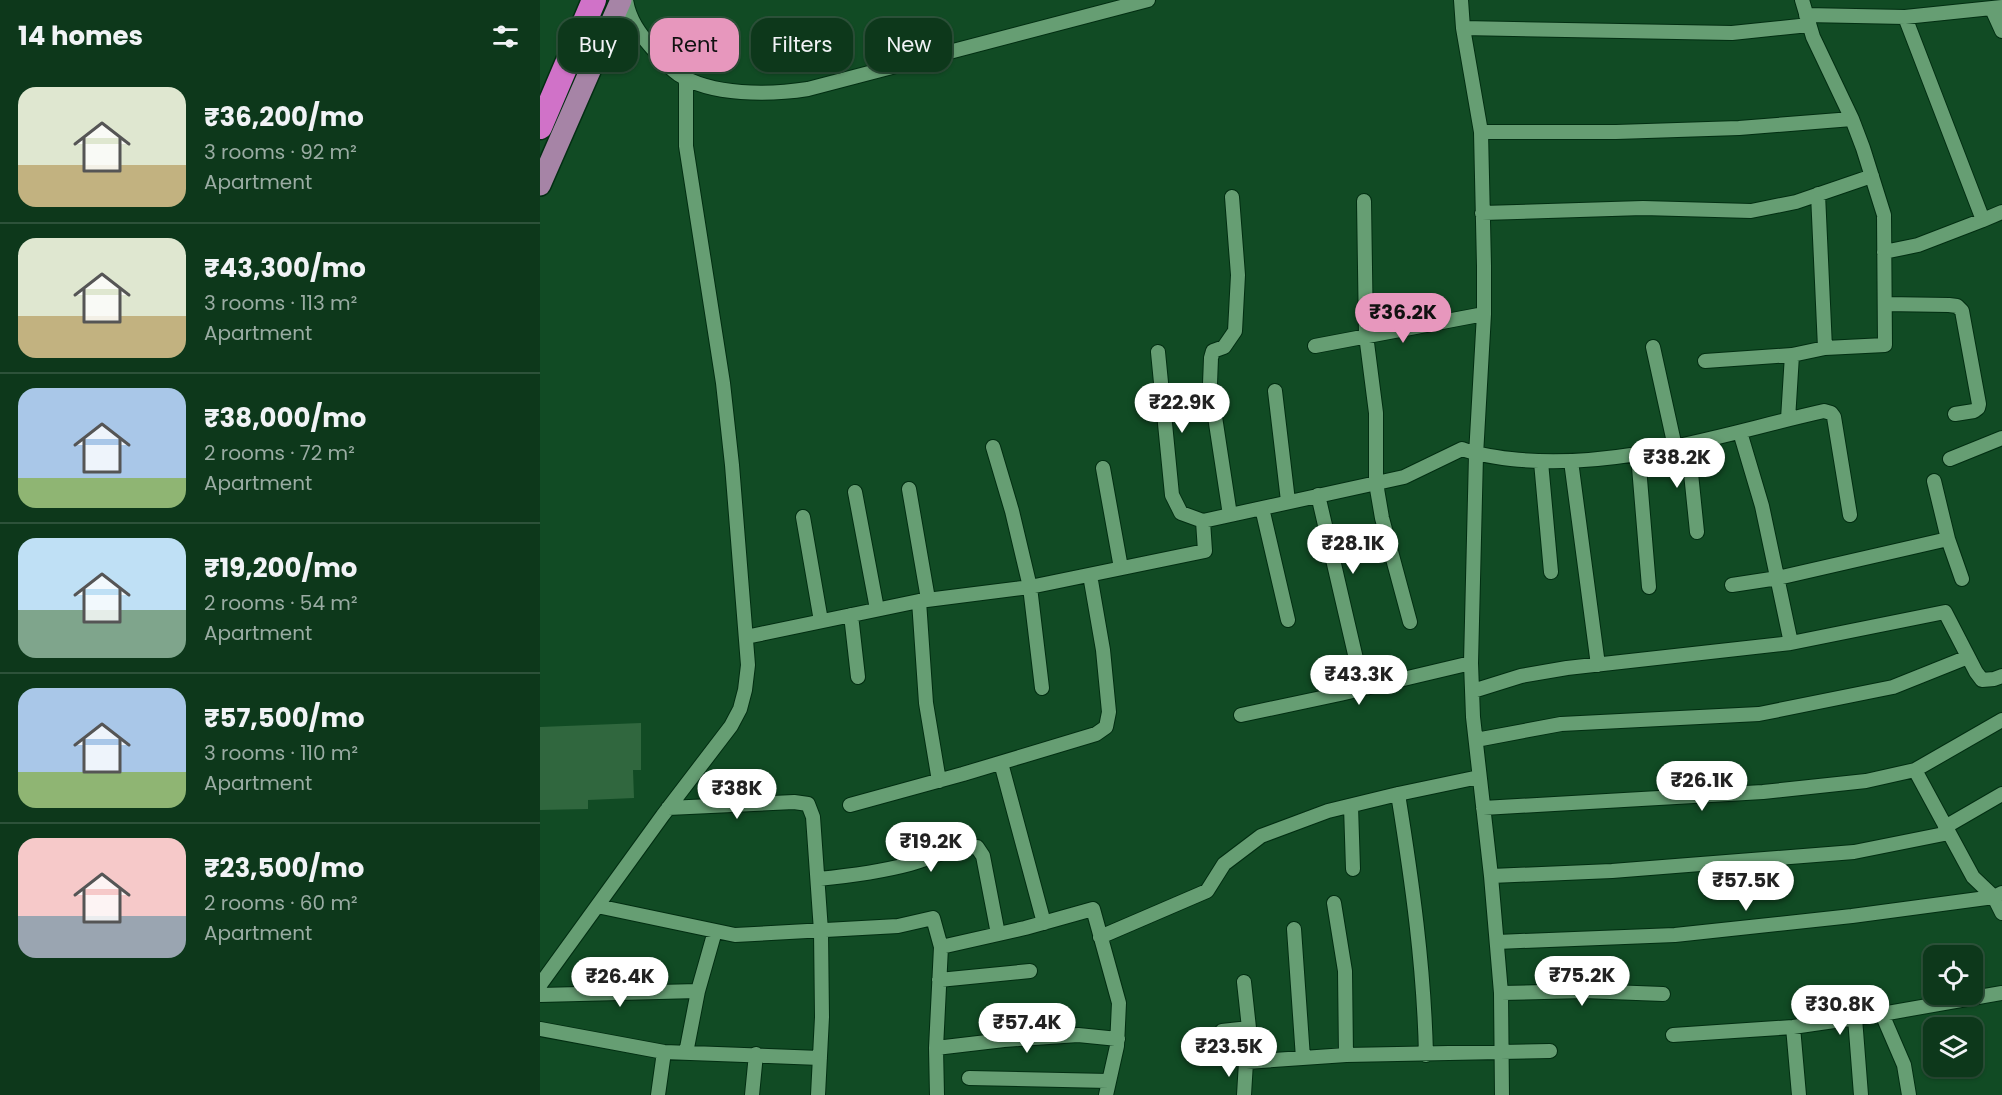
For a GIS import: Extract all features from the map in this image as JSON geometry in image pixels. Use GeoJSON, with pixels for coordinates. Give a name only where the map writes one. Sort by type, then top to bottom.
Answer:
{"type":"FeatureCollection","features":[{"type":"Feature","properties":{"kind":"highway"},"geometry":{"type":"LineString","coordinates":[[540,128],[594,0]]}},
{"type":"Feature","properties":{"kind":"main road"},"geometry":{"type":"LineString","coordinates":[[613,18],[621,0]]}},
{"type":"Feature","properties":{"kind":"main road"},"geometry":{"type":"LineString","coordinates":[[540,185],[589,72]]}},
{"type":"Feature","properties":{"kind":"street"},"geometry":{"type":"LineString","coordinates":[[626,0],[639,32],[675,73],[710,87],[756,93],[808,89],[1148,0]]}},
{"type":"Feature","properties":{"kind":"street"},"geometry":{"type":"LineString","coordinates":[[1461,0],[1463,28],[1481,132],[1485,314],[1476,454],[1471,663],[1479,777],[1491,876],[1501,993],[1502,1095]]}},
{"type":"Feature","properties":{"kind":"street"},"geometry":{"type":"LineString","coordinates":[[1705,361],[1792,355],[1825,348],[1885,345],[1884,215],[1852,118],[1813,37],[1802,0]]}},
{"type":"Feature","properties":{"kind":"street"},"geometry":{"type":"LineString","coordinates":[[1463,28],[1732,33],[1808,20],[1905,17],[1997,8],[2002,31]]}},
{"type":"Feature","properties":{"kind":"street"},"geometry":{"type":"LineString","coordinates":[[1905,17],[1983,220]]}},
{"type":"Feature","properties":{"kind":"street"},"geometry":{"type":"LineString","coordinates":[[540,985],[668,808],[731,726],[740,709],[745,690],[748,666],[732,465],[723,383],[686,146],[686,78]]}},
{"type":"Feature","properties":{"kind":"street"},"geometry":{"type":"LineString","coordinates":[[1481,132],[1728,129],[1852,118]]}},
{"type":"Feature","properties":{"kind":"street"},"geometry":{"type":"LineString","coordinates":[[1482,213],[1643,208],[1751,211],[1796,202],[1872,176]]}},
{"type":"Feature","properties":{"kind":"street"},"geometry":{"type":"LineString","coordinates":[[1818,194],[1825,348]]}},
{"type":"Feature","properties":{"kind":"street"},"geometry":{"type":"LineString","coordinates":[[1230,515],[1210,384],[1213,351],[1224,347],[1235,331],[1238,275],[1232,197]]}},
{"type":"Feature","properties":{"kind":"street"},"geometry":{"type":"LineString","coordinates":[[1364,201],[1366,335],[1376,413],[1377,483],[1382,518],[1410,622]]}},
{"type":"Feature","properties":{"kind":"street"},"geometry":{"type":"LineString","coordinates":[[1884,252],[1918,245],[2002,212]]}},
{"type":"Feature","properties":{"kind":"street"},"geometry":{"type":"LineString","coordinates":[[1885,304],[1949,305],[1957,306],[1962,311],[1979,404],[1974,411],[1955,414]]}},
{"type":"Feature","properties":{"kind":"street"},"geometry":{"type":"LineString","coordinates":[[1315,346],[1485,314]]}},
{"type":"Feature","properties":{"kind":"street"},"geometry":{"type":"LineString","coordinates":[[1653,347],[1682,446],[1697,532]]}},
{"type":"Feature","properties":{"kind":"street"},"geometry":{"type":"LineString","coordinates":[[1158,352],[1172,495],[1181,513],[1203,521],[1404,477],[1462,449],[1476,454],[1541,462],[1638,455],[1824,411],[1831,412],[1834,417],[1850,514]]}},
{"type":"Feature","properties":{"kind":"street"},"geometry":{"type":"LineString","coordinates":[[1788,419],[1792,355]]}},
{"type":"Feature","properties":{"kind":"street"},"geometry":{"type":"LineString","coordinates":[[1275,391],[1288,501]]}},
{"type":"Feature","properties":{"kind":"street"},"geometry":{"type":"LineString","coordinates":[[1740,432],[1762,506],[1791,643]]}},
{"type":"Feature","properties":{"kind":"street"},"geometry":{"type":"LineString","coordinates":[[1950,459],[2002,438]]}},
{"type":"Feature","properties":{"kind":"street"},"geometry":{"type":"LineString","coordinates":[[993,447],[1012,511],[1030,587],[1042,688]]}},
{"type":"Feature","properties":{"kind":"street"},"geometry":{"type":"LineString","coordinates":[[1638,455],[1649,587]]}},
{"type":"Feature","properties":{"kind":"street"},"geometry":{"type":"LineString","coordinates":[[1571,461],[1598,665]]}},
{"type":"Feature","properties":{"kind":"street"},"geometry":{"type":"LineString","coordinates":[[1541,462],[1551,572]]}},
{"type":"Feature","properties":{"kind":"street"},"geometry":{"type":"LineString","coordinates":[[1103,468],[1121,568]]}},
{"type":"Feature","properties":{"kind":"street"},"geometry":{"type":"LineString","coordinates":[[1934,481],[1948,539],[1962,579]]}},
{"type":"Feature","properties":{"kind":"street"},"geometry":{"type":"LineString","coordinates":[[909,489],[923,600],[926,703],[939,781]]}},
{"type":"Feature","properties":{"kind":"street"},"geometry":{"type":"LineString","coordinates":[[855,492],[876,609]]}},
{"type":"Feature","properties":{"kind":"street"},"geometry":{"type":"LineString","coordinates":[[1318,495],[1357,663]]}},
{"type":"Feature","properties":{"kind":"street"},"geometry":{"type":"LineString","coordinates":[[1262,508],[1288,620]]}},
{"type":"Feature","properties":{"kind":"street"},"geometry":{"type":"LineString","coordinates":[[803,517],[821,621]]}},
{"type":"Feature","properties":{"kind":"street"},"geometry":{"type":"LineString","coordinates":[[746,637],[923,600],[1030,587],[1205,551],[1203,521]]}},
{"type":"Feature","properties":{"kind":"street"},"geometry":{"type":"LineString","coordinates":[[1731,585],[1778,578],[1948,539]]}},
{"type":"Feature","properties":{"kind":"street"},"geometry":{"type":"LineString","coordinates":[[850,805],[1001,763],[1096,734],[1106,727],[1109,712],[1103,650],[1090,574]]}},
{"type":"Feature","properties":{"kind":"street"},"geometry":{"type":"LineString","coordinates":[[1473,691],[1521,676],[1791,643],[1945,612],[1982,680],[2002,676]]}},
{"type":"Feature","properties":{"kind":"street"},"geometry":{"type":"LineString","coordinates":[[851,615],[858,677]]}},
{"type":"Feature","properties":{"kind":"street"},"geometry":{"type":"LineString","coordinates":[[1476,740],[1560,724],[1759,714],[1893,687],[1968,657]]}},
{"type":"Feature","properties":{"kind":"street"},"geometry":{"type":"LineString","coordinates":[[1241,715],[1471,663]]}},
{"type":"Feature","properties":{"kind":"street"},"geometry":{"type":"LineString","coordinates":[[1483,808],[1763,792],[1866,781],[1915,770],[2002,720]]}},
{"type":"Feature","properties":{"kind":"street"},"geometry":{"type":"LineString","coordinates":[[1001,763],[1044,923]]}},
{"type":"Feature","properties":{"kind":"street"},"geometry":{"type":"LineString","coordinates":[[1915,770],[1973,877],[1998,895],[2002,913]]}},
{"type":"Feature","properties":{"kind":"street"},"geometry":{"type":"LineString","coordinates":[[1100,937],[1207,891],[1224,864],[1261,836],[1328,812],[1479,777]]}},
{"type":"Feature","properties":{"kind":"street"},"geometry":{"type":"LineString","coordinates":[[1398,794],[1417,912],[1425,1002],[1426,1054]]}},
{"type":"Feature","properties":{"kind":"street"},"geometry":{"type":"LineString","coordinates":[[1491,876],[1612,872],[1854,852],[1947,830],[2002,794]]}},
{"type":"Feature","properties":{"kind":"street"},"geometry":{"type":"LineString","coordinates":[[668,808],[794,802],[808,804],[813,817],[821,931],[818,1095]]}},
{"type":"Feature","properties":{"kind":"street"},"geometry":{"type":"LineString","coordinates":[[1351,806],[1353,869]]}},
{"type":"Feature","properties":{"kind":"street"},"geometry":{"type":"LineString","coordinates":[[818,879],[849,876],[909,864],[966,846],[977,847],[983,856],[998,934]]}},
{"type":"Feature","properties":{"kind":"street"},"geometry":{"type":"LineString","coordinates":[[1497,942],[1675,935],[1852,916],[1998,895]]}},
{"type":"Feature","properties":{"kind":"street"},"geometry":{"type":"LineString","coordinates":[[1334,903],[1345,971],[1346,1055]]}},
{"type":"Feature","properties":{"kind":"street"},"geometry":{"type":"LineString","coordinates":[[597,906],[735,935],[898,926],[933,918],[941,946],[936,1048],[937,1095]]}},
{"type":"Feature","properties":{"kind":"street"},"geometry":{"type":"LineString","coordinates":[[941,946],[1044,923],[1093,909],[1119,1003],[1118,1039],[1108,1088],[969,1078]]}},
{"type":"Feature","properties":{"kind":"street"},"geometry":{"type":"LineString","coordinates":[[1294,929],[1303,1058]]}},
{"type":"Feature","properties":{"kind":"street"},"geometry":{"type":"LineString","coordinates":[[686,1053],[715,931]]}},
{"type":"Feature","properties":{"kind":"street"},"geometry":{"type":"LineString","coordinates":[[939,980],[1030,971]]}},
{"type":"Feature","properties":{"kind":"street"},"geometry":{"type":"LineString","coordinates":[[1244,982],[1248,1028],[1244,1095]]}},
{"type":"Feature","properties":{"kind":"street"},"geometry":{"type":"LineString","coordinates":[[540,995],[699,991]]}},
{"type":"Feature","properties":{"kind":"street"},"geometry":{"type":"LineString","coordinates":[[1501,993],[1584,991],[1663,994]]}},
{"type":"Feature","properties":{"kind":"street"},"geometry":{"type":"LineString","coordinates":[[1673,1035],[1793,1027],[2002,993]]}},
{"type":"Feature","properties":{"kind":"street"},"geometry":{"type":"LineString","coordinates":[[1882,1014],[1904,1065],[1909,1095]]}},
{"type":"Feature","properties":{"kind":"street"},"geometry":{"type":"LineString","coordinates":[[1855,1018],[1862,1095]]}},
{"type":"Feature","properties":{"kind":"street"},"geometry":{"type":"LineString","coordinates":[[1793,1027],[1799,1095]]}},
{"type":"Feature","properties":{"kind":"street"},"geometry":{"type":"LineString","coordinates":[[1222,1031],[1248,1028]]}},
{"type":"Feature","properties":{"kind":"street"},"geometry":{"type":"LineString","coordinates":[[540,1029],[664,1053],[756,1054],[820,1058]]}},
{"type":"Feature","properties":{"kind":"street"},"geometry":{"type":"LineString","coordinates":[[936,1048],[1078,1035],[1118,1039]]}},
{"type":"Feature","properties":{"kind":"street"},"geometry":{"type":"LineString","coordinates":[[1246,1062],[1346,1055],[1550,1052]]}},
{"type":"Feature","properties":{"kind":"street"},"geometry":{"type":"LineString","coordinates":[[658,1095],[664,1053]]}},
{"type":"Feature","properties":{"kind":"street"},"geometry":{"type":"LineString","coordinates":[[752,1095],[756,1054]]}},
{"type":"Feature","properties":{"kind":"building"},"geometry":{"type":"Polygon","coordinates":[[[641,723],[641,770],[633,770],[634,798],[588,800],[588,809],[540,810],[540,727],[641,723]]]}}]}
